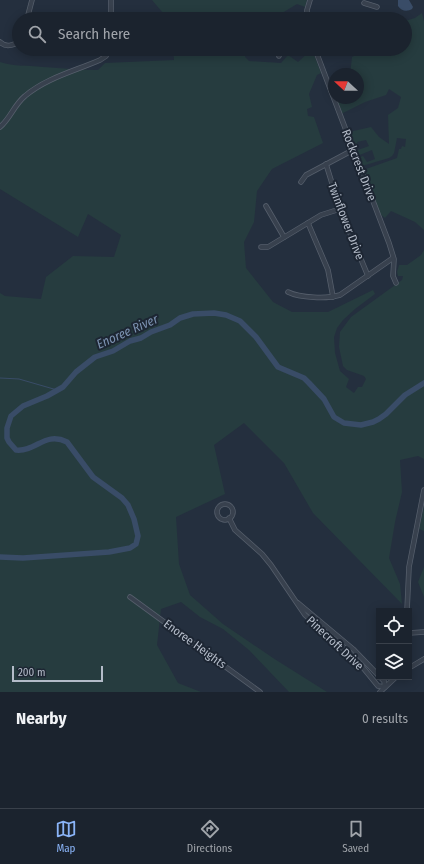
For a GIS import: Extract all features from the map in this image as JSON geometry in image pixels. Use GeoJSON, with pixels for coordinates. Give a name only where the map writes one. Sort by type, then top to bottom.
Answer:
{"type":"FeatureCollection","features":[{"type":"Feature","properties":{"kind":"street"},"geometry":{"type":"LineString","coordinates":[[29,12],[32,0]]}},
{"type":"Feature","properties":{"kind":"street"},"geometry":{"type":"LineString","coordinates":[[111,0],[111,12]]}},
{"type":"Feature","properties":{"kind":"street"},"geometry":{"type":"LineString","coordinates":[[307,12],[310,0]]}},
{"type":"Feature","properties":{"kind":"street"},"geometry":{"type":"LineString","coordinates":[[371,5],[372,0]]}},
{"type":"Feature","properties":{"kind":"street"},"geometry":{"type":"LineString","coordinates":[[364,3],[377,7]]}},
{"type":"Feature","properties":{"kind":"street"},"geometry":{"type":"LineString","coordinates":[[0,42],[2,45],[12,46]]}},
{"type":"Feature","properties":{"kind":"street"},"geometry":{"type":"LineString","coordinates":[[0,127],[17,104],[31,91],[46,82],[100,60],[106,56]]}},
{"type":"Feature","properties":{"kind":"street","name":"Rockcrest Drive"},"geometry":{"type":"LineString","coordinates":[[318,56],[389,243],[393,258],[393,276],[396,283]]}},
{"type":"Feature","properties":{"kind":"street"},"geometry":{"type":"LineString","coordinates":[[301,182],[306,175],[353,150]]}},
{"type":"Feature","properties":{"kind":"street","name":"Twinflower Drive"},"geometry":{"type":"LineString","coordinates":[[326,164],[340,208],[368,276]]}},
{"type":"Feature","properties":{"kind":"street"},"geometry":{"type":"LineString","coordinates":[[266,206],[284,237]]}},
{"type":"Feature","properties":{"kind":"street"},"geometry":{"type":"LineString","coordinates":[[261,247],[268,247],[321,215],[340,208]]}},
{"type":"Feature","properties":{"kind":"street"},"geometry":{"type":"LineString","coordinates":[[308,223],[328,270],[333,297]]}},
{"type":"Feature","properties":{"kind":"street"},"geometry":{"type":"LineString","coordinates":[[288,292],[295,296],[333,297],[340,295],[393,258]]}},
{"type":"Feature","properties":{"kind":"street"},"geometry":{"type":"LineString","coordinates":[[406,608],[410,567],[424,490]]}},
{"type":"Feature","properties":{"kind":"street","name":"Pinecroft Drive"},"geometry":{"type":"LineString","coordinates":[[229,518],[235,530],[262,554],[271,565],[305,615],[360,664],[378,686],[385,687],[383,680]]}},
{"type":"Feature","properties":{"kind":"street","name":"Enoree Heights"},"geometry":{"type":"LineString","coordinates":[[130,597],[260,692]]}},
{"type":"Feature","properties":{"kind":"street","name":"Pinecroft Drive"},"geometry":{"type":"LineString","coordinates":[[298,603],[353,649],[376,672]]}},
{"type":"Feature","properties":{"kind":"street"},"geometry":{"type":"LineString","coordinates":[[412,633],[424,632]]}},
{"type":"Feature","properties":{"kind":"street"},"geometry":{"type":"LineString","coordinates":[[412,666],[424,659]]}},
{"type":"Feature","properties":{"kind":"street"},"geometry":{"type":"LineString","coordinates":[[380,692],[393,680]]}},
{"type":"Feature","properties":{"kind":"green space"},"geometry":{"type":"Polygon","coordinates":[[[152,0],[307,0],[305,7],[297,4],[284,12],[162,12],[152,0]]]}},
{"type":"Feature","properties":{"kind":"green space"},"geometry":{"type":"Polygon","coordinates":[[[422,13],[424,21],[424,230],[415,222],[391,211],[385,218],[380,214],[363,170],[397,158],[399,149],[401,149],[402,146],[405,147],[406,139],[397,138],[394,153],[389,158],[362,166],[358,158],[363,156],[367,162],[375,159],[372,150],[357,156],[355,151],[369,146],[366,140],[357,142],[359,147],[354,148],[349,132],[371,127],[379,137],[389,144],[388,115],[398,108],[401,97],[389,89],[386,95],[364,102],[364,68],[351,68],[352,57],[412,56],[412,19],[422,13]]]}},
{"type":"Feature","properties":{"kind":"green space"},"geometry":{"type":"Polygon","coordinates":[[[174,56],[245,56],[249,61],[281,63],[287,56],[298,62],[305,56],[315,56],[321,73],[317,75],[309,94],[312,107],[307,109],[308,116],[314,117],[323,143],[272,169],[257,191],[254,222],[244,242],[246,268],[273,302],[292,312],[328,312],[373,290],[375,294],[343,320],[337,328],[334,337],[335,353],[340,371],[349,379],[346,387],[354,393],[358,387],[362,387],[366,379],[364,376],[347,370],[343,366],[339,347],[340,332],[351,317],[402,280],[403,276],[398,276],[397,272],[399,265],[407,265],[421,255],[424,250],[424,459],[418,456],[400,460],[402,492],[389,558],[400,584],[402,604],[313,513],[284,463],[244,423],[214,445],[225,494],[176,517],[179,564],[190,595],[223,624],[327,692],[289,692],[249,650],[223,629],[200,617],[181,602],[161,609],[157,645],[178,683],[201,692],[0,692],[0,293],[5,296],[41,299],[46,277],[73,256],[114,257],[121,235],[88,214],[78,237],[0,189],[0,62],[16,65],[98,70],[105,63],[174,60],[174,56]]]}},
{"type":"Feature","properties":{"kind":"green space"},"geometry":{"type":"Polygon","coordinates":[[[337,104],[361,104],[341,114],[337,104]]]}},
{"type":"Feature","properties":{"kind":"green space"},"geometry":{"type":"Polygon","coordinates":[[[424,506],[424,531],[419,529],[424,506]]]}},
{"type":"Feature","properties":{"kind":"green space"},"geometry":{"type":"Polygon","coordinates":[[[424,567],[424,597],[418,582],[424,567]]]}},
{"type":"Feature","properties":{"kind":"water"},"geometry":{"type":"Polygon","coordinates":[[[398,0],[409,0],[413,7],[412,9],[406,11],[402,10],[398,6],[398,0]]]}},
{"type":"Feature","properties":{"kind":"waterway","name":"Enoree River"},"geometry":{"type":"LineString","coordinates":[[0,557],[23,558],[109,552],[130,548],[136,544],[138,536],[134,519],[128,505],[122,498],[93,477],[67,442],[59,439],[46,440],[29,448],[16,450],[7,438],[7,428],[11,416],[23,406],[47,396],[63,387],[76,372],[95,357],[113,351],[130,341],[141,338],[151,332],[170,325],[180,318],[193,314],[214,313],[226,315],[240,321],[256,337],[278,367],[304,378],[324,399],[334,417],[344,423],[361,425],[373,422],[386,414],[405,395],[424,383]]}},
{"type":"Feature","properties":{"kind":"waterway"},"geometry":{"type":"LineString","coordinates":[[0,378],[19,379],[57,390]]}}]}
